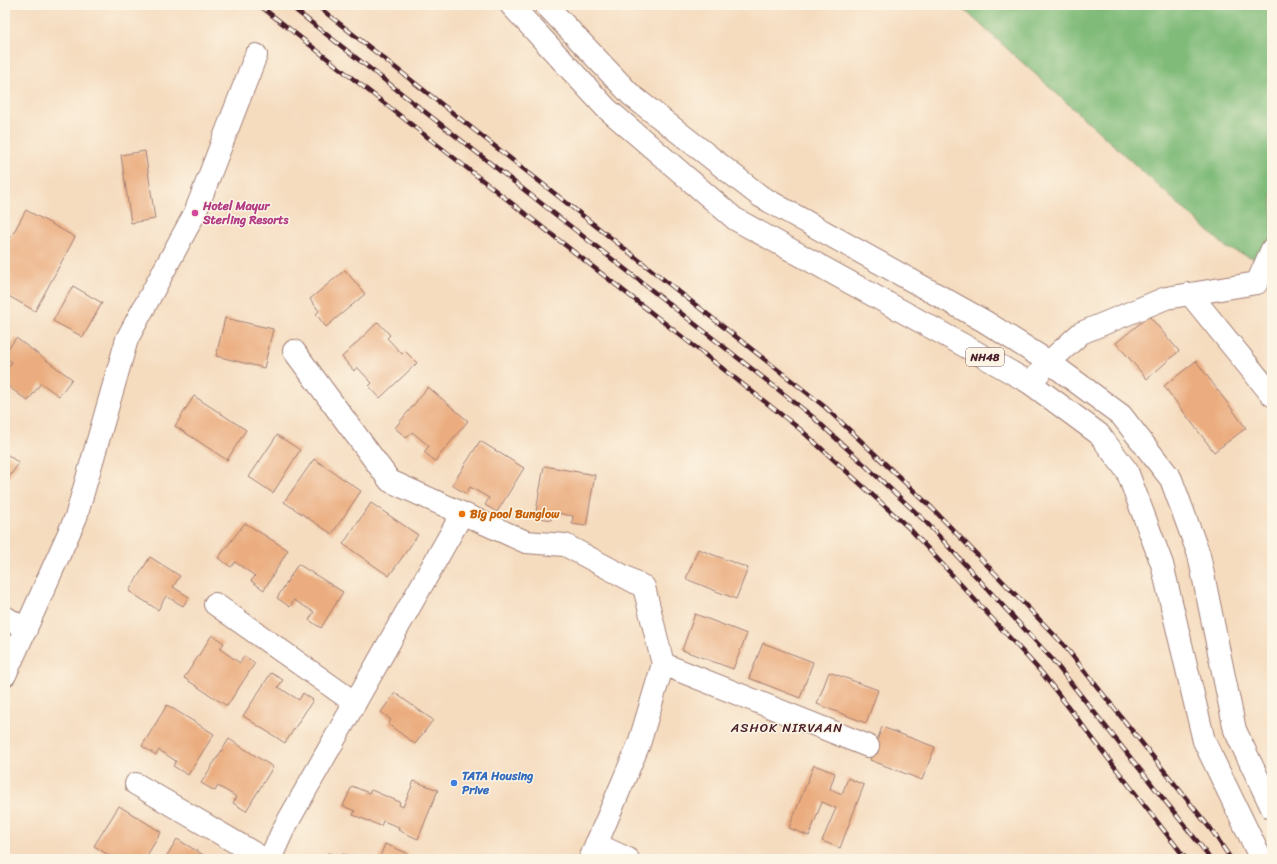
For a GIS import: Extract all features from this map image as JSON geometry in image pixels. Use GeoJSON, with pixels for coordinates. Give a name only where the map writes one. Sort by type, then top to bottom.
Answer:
{"type":"FeatureCollection","features":[{"type":"Feature","properties":{"kind":"main road","name":"NH48"},"geometry":{"type":"LineString","coordinates":[[511,5],[606,108],[735,220],[1030,383],[1099,434],[1127,471],[1162,564],[1204,741],[1261,859]]}},
{"type":"Feature","properties":{"kind":"main road","name":"NH48"},"geometry":{"type":"LineString","coordinates":[[546,5],[631,95],[760,196],[984,321],[1049,362],[1121,415],[1171,479],[1199,555],[1235,730],[1272,808]]}},
{"type":"Feature","properties":{"kind":"main road"},"geometry":{"type":"LineString","coordinates":[[5,675],[76,517],[127,339],[195,213],[256,55]]}},
{"type":"Feature","properties":{"kind":"main road"},"geometry":{"type":"LineString","coordinates":[[1030,383],[1049,362],[1081,333],[1166,298],[1257,283],[1272,249]]}},
{"type":"Feature","properties":{"kind":"main road"},"geometry":{"type":"LineString","coordinates":[[1190,294],[1272,395]]}},
{"type":"Feature","properties":{"kind":"main road"},"geometry":{"type":"LineString","coordinates":[[294,351],[390,482],[526,542],[565,545],[644,587],[663,664],[639,744],[593,852],[628,859]]}},
{"type":"Feature","properties":{"kind":"main road"},"geometry":{"type":"LineString","coordinates":[[270,859],[283,830],[462,514]]}},
{"type":"Feature","properties":{"kind":"main road"},"geometry":{"type":"LineString","coordinates":[[215,604],[355,703]]}},
{"type":"Feature","properties":{"kind":"main road"},"geometry":{"type":"LineString","coordinates":[[5,617],[26,630]]}},
{"type":"Feature","properties":{"kind":"main road"},"geometry":{"type":"LineString","coordinates":[[663,664],[868,746]]}},
{"type":"Feature","properties":{"kind":"main road"},"geometry":{"type":"LineString","coordinates":[[136,784],[264,859]]}},
{"type":"Feature","properties":{"kind":"green space"},"geometry":{"type":"Polygon","coordinates":[[[959,5],[1272,5],[1272,265],[1227,248],[959,5]]]}},
{"type":"Feature","properties":{"kind":"building"},"geometry":{"type":"Polygon","coordinates":[[[145,151],[155,219],[131,223],[121,155],[145,151]]]}},
{"type":"Feature","properties":{"kind":"building"},"geometry":{"type":"Polygon","coordinates":[[[26,210],[75,237],[35,311],[5,294],[5,248],[26,210]]]}},
{"type":"Feature","properties":{"kind":"building"},"geometry":{"type":"Polygon","coordinates":[[[345,270],[365,294],[326,327],[316,314],[319,311],[310,299],[345,270]]]}},
{"type":"Feature","properties":{"kind":"building"},"geometry":{"type":"Polygon","coordinates":[[[73,286],[102,303],[83,337],[53,321],[73,286]]]}},
{"type":"Feature","properties":{"kind":"building"},"geometry":{"type":"Polygon","coordinates":[[[1149,316],[1179,351],[1147,379],[1116,343],[1149,316]]]}},
{"type":"Feature","properties":{"kind":"building"},"geometry":{"type":"Polygon","coordinates":[[[225,318],[273,329],[264,368],[216,356],[225,318]]]}},
{"type":"Feature","properties":{"kind":"building"},"geometry":{"type":"Polygon","coordinates":[[[378,322],[390,335],[387,338],[402,354],[405,351],[417,363],[380,398],[369,386],[372,383],[357,367],[354,371],[342,357],[378,322]]]}},
{"type":"Feature","properties":{"kind":"building"},"geometry":{"type":"Polygon","coordinates":[[[16,338],[72,379],[59,396],[41,383],[28,401],[5,384],[5,372],[12,362],[5,357],[5,353],[16,338]]]}},
{"type":"Feature","properties":{"kind":"building"},"geometry":{"type":"Polygon","coordinates":[[[1196,361],[1246,428],[1214,452],[1164,386],[1196,361]]]}},
{"type":"Feature","properties":{"kind":"building"},"geometry":{"type":"Polygon","coordinates":[[[428,387],[468,421],[435,461],[424,452],[429,446],[412,432],[407,438],[395,428],[428,387]]]}},
{"type":"Feature","properties":{"kind":"building"},"geometry":{"type":"Polygon","coordinates":[[[194,396],[246,430],[227,460],[175,426],[194,396]]]}},
{"type":"Feature","properties":{"kind":"building"},"geometry":{"type":"Polygon","coordinates":[[[277,435],[300,450],[273,493],[249,477],[277,435]]]}},
{"type":"Feature","properties":{"kind":"building"},"geometry":{"type":"Polygon","coordinates":[[[480,441],[524,468],[497,512],[485,505],[489,498],[470,487],[466,494],[452,485],[480,441]]]}},
{"type":"Feature","properties":{"kind":"building"},"geometry":{"type":"Polygon","coordinates":[[[5,453],[19,463],[5,483],[5,453]]]}},
{"type":"Feature","properties":{"kind":"building"},"geometry":{"type":"Polygon","coordinates":[[[314,459],[361,491],[332,534],[284,502],[314,459]]]}},
{"type":"Feature","properties":{"kind":"building"},"geometry":{"type":"Polygon","coordinates":[[[544,466],[595,475],[586,526],[572,524],[573,516],[552,512],[551,520],[535,517],[544,466]]]}},
{"type":"Feature","properties":{"kind":"building"},"geometry":{"type":"Polygon","coordinates":[[[371,503],[418,535],[389,576],[343,544],[371,503]]]}},
{"type":"Feature","properties":{"kind":"building"},"geometry":{"type":"Polygon","coordinates":[[[245,523],[288,550],[264,590],[251,581],[255,576],[235,562],[231,567],[218,558],[245,523]]]}},
{"type":"Feature","properties":{"kind":"building"},"geometry":{"type":"Polygon","coordinates":[[[698,549],[748,568],[736,599],[686,579],[698,549]]]}},
{"type":"Feature","properties":{"kind":"building"},"geometry":{"type":"Polygon","coordinates":[[[150,557],[180,576],[173,587],[189,597],[183,606],[166,596],[158,610],[129,591],[150,557]]]}},
{"type":"Feature","properties":{"kind":"building"},"geometry":{"type":"Polygon","coordinates":[[[298,564],[343,592],[321,628],[309,620],[314,612],[294,600],[290,607],[277,598],[298,564]]]}},
{"type":"Feature","properties":{"kind":"building"},"geometry":{"type":"Polygon","coordinates":[[[695,614],[747,634],[733,669],[682,650],[695,614]]]}},
{"type":"Feature","properties":{"kind":"building"},"geometry":{"type":"Polygon","coordinates":[[[212,635],[224,643],[220,649],[240,663],[244,656],[255,663],[227,706],[184,678],[212,635]]]}},
{"type":"Feature","properties":{"kind":"building"},"geometry":{"type":"Polygon","coordinates":[[[763,643],[813,662],[800,698],[749,678],[763,643]]]}},
{"type":"Feature","properties":{"kind":"building"},"geometry":{"type":"Polygon","coordinates":[[[829,672],[878,690],[866,723],[817,704],[829,672]]]}},
{"type":"Feature","properties":{"kind":"building"},"geometry":{"type":"Polygon","coordinates":[[[271,673],[283,680],[278,687],[299,700],[303,693],[313,700],[285,743],[243,716],[271,673]]]}},
{"type":"Feature","properties":{"kind":"building"},"geometry":{"type":"Polygon","coordinates":[[[395,693],[433,720],[415,744],[388,724],[391,720],[381,712],[395,693]]]}},
{"type":"Feature","properties":{"kind":"building"},"geometry":{"type":"Polygon","coordinates":[[[167,705],[214,734],[188,775],[173,766],[176,761],[159,750],[156,755],[142,746],[167,705]]]}},
{"type":"Feature","properties":{"kind":"building"},"geometry":{"type":"Polygon","coordinates":[[[882,727],[935,747],[922,780],[870,760],[882,727]]]}},
{"type":"Feature","properties":{"kind":"building"},"geometry":{"type":"Polygon","coordinates":[[[229,739],[273,767],[246,811],[233,803],[237,797],[218,786],[215,791],[201,783],[229,739]]]}},
{"type":"Feature","properties":{"kind":"building"},"geometry":{"type":"Polygon","coordinates":[[[814,765],[835,773],[830,789],[842,794],[848,778],[864,785],[840,848],[822,841],[836,808],[822,802],[809,836],[789,828],[814,765]]]}},
{"type":"Feature","properties":{"kind":"building"},"geometry":{"type":"Polygon","coordinates":[[[414,781],[438,790],[418,839],[398,830],[399,827],[383,821],[381,826],[353,815],[355,811],[343,806],[352,786],[369,793],[371,790],[400,802],[399,805],[403,807],[414,781]]]}},
{"type":"Feature","properties":{"kind":"building"},"geometry":{"type":"Polygon","coordinates":[[[119,806],[161,832],[145,859],[115,859],[94,846],[119,806]]]}},
{"type":"Feature","properties":{"kind":"building"},"geometry":{"type":"Polygon","coordinates":[[[177,839],[210,859],[165,859],[177,839]]]}},
{"type":"Feature","properties":{"kind":"building"},"geometry":{"type":"Polygon","coordinates":[[[385,844],[407,853],[405,859],[379,859],[385,844]]]}},
{"type":"Feature","properties":{"kind":"building"},"geometry":{"type":"Polygon","coordinates":[[[328,853],[341,858],[343,854],[356,859],[325,859],[328,853]]]}},
{"type":"Feature","properties":{"kind":"railway"},"geometry":{"type":"LineString","coordinates":[[259,5],[801,430],[910,529],[1042,673],[1186,859]]}},
{"type":"Feature","properties":{"kind":"railway"},"geometry":{"type":"LineString","coordinates":[[289,5],[813,417],[925,521],[1051,658],[1210,859]]}},
{"type":"Feature","properties":{"kind":"railway"},"geometry":{"type":"LineString","coordinates":[[316,5],[825,407],[932,508],[1063,644],[1213,832],[1231,859]]}},
{"type":"Feature","properties":{"kind":"place","name":"Hotel Mayur Sterling Resorts"},"geometry":{"type":"Point","coordinates":[195,213]}},
{"type":"Feature","properties":{"kind":"place","name":"Big pool Bunglow"},"geometry":{"type":"Point","coordinates":[462,514]}},
{"type":"Feature","properties":{"kind":"place","name":"TATA Housing Prive"},"geometry":{"type":"Point","coordinates":[454,783]}},
{"type":"Feature","properties":{"kind":"district","name":"ASHOK NIRVAAN"},"geometry":{"type":"Point","coordinates":[787,727]}}]}
